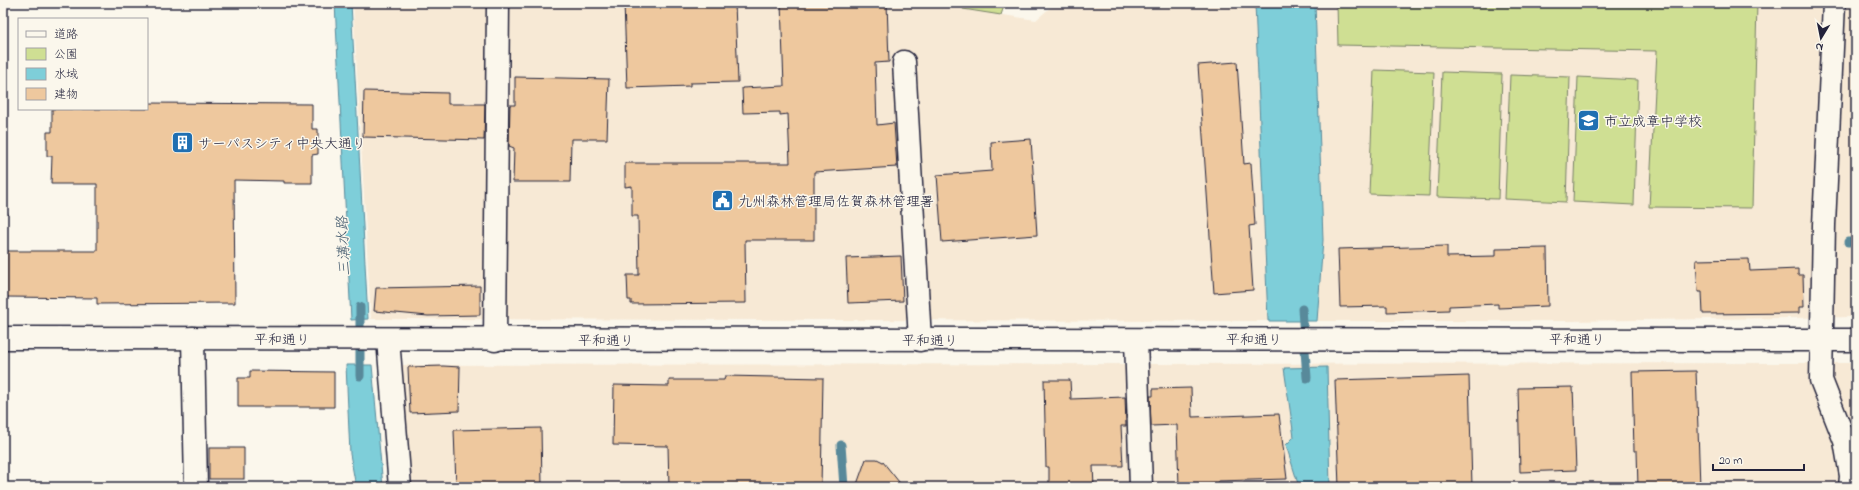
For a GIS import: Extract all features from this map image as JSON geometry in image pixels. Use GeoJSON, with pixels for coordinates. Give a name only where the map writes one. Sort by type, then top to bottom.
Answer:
{"type":"FeatureCollection","features":[{"type":"Feature","properties":{"kind":"street"},"geometry":{"type":"LineString","coordinates":[[495,340],[498,3]]}},
{"type":"Feature","properties":{"kind":"street"},"geometry":{"type":"LineString","coordinates":[[1834,3],[1824,225],[1821,380],[1844,441],[1850,476],[1850,487]]}},
{"type":"Feature","properties":{"kind":"street"},"geometry":{"type":"LineString","coordinates":[[904,62],[920,340]]}},
{"type":"Feature","properties":{"kind":"street","name":"平和通り"},"geometry":{"type":"LineString","coordinates":[[3,338],[495,340],[1856,340]]}},
{"type":"Feature","properties":{"kind":"street"},"geometry":{"type":"LineString","coordinates":[[193,338],[196,487]]}},
{"type":"Feature","properties":{"kind":"street"},"geometry":{"type":"LineString","coordinates":[[382,339],[400,487]]}},
{"type":"Feature","properties":{"kind":"street"},"geometry":{"type":"LineString","coordinates":[[1136,340],[1141,487]]}},
{"type":"Feature","properties":{"kind":"path"},"geometry":{"type":"LineString","coordinates":[[3,213],[10,214]]}},
{"type":"Feature","properties":{"kind":"shaded area"},"geometry":{"type":"Polygon","coordinates":[[[353,3],[961,3],[963,9],[1036,20],[1052,6],[1052,3],[1255,3],[1268,321],[371,319],[353,3]]]}},
{"type":"Feature","properties":{"kind":"shaded area","name":"市立成章中学校"},"geometry":{"type":"Polygon","coordinates":[[[1315,3],[1856,3],[1856,317],[1567,321],[1317,321],[1323,240],[1315,3]]]}},
{"type":"Feature","properties":{"kind":"shaded area"},"geometry":{"type":"Polygon","coordinates":[[[1856,363],[1856,487],[411,487],[399,365],[1856,363]]]}},
{"type":"Feature","properties":{"kind":"green space"},"geometry":{"type":"Polygon","coordinates":[[[961,3],[1005,3],[1001,15],[963,9],[961,3]]]}},
{"type":"Feature","properties":{"kind":"green space"},"geometry":{"type":"Polygon","coordinates":[[[1337,3],[1757,3],[1752,208],[1649,207],[1657,51],[1338,45],[1337,3]]]}},
{"type":"Feature","properties":{"kind":"green space"},"geometry":{"type":"Polygon","coordinates":[[[1374,70],[1434,72],[1429,196],[1369,194],[1374,70]]]}},
{"type":"Feature","properties":{"kind":"green space"},"geometry":{"type":"Polygon","coordinates":[[[1442,72],[1502,74],[1498,199],[1437,197],[1442,72]]]}},
{"type":"Feature","properties":{"kind":"green space"},"geometry":{"type":"Polygon","coordinates":[[[1510,75],[1570,77],[1566,202],[1505,199],[1510,75]]]}},
{"type":"Feature","properties":{"kind":"green space"},"geometry":{"type":"Polygon","coordinates":[[[1578,77],[1638,80],[1634,205],[1573,202],[1578,77]]]}},
{"type":"Feature","properties":{"kind":"water"},"geometry":{"type":"Polygon","coordinates":[[[335,3],[351,3],[368,319],[351,320],[335,3]]]}},
{"type":"Feature","properties":{"kind":"water"},"geometry":{"type":"Polygon","coordinates":[[[1255,3],[1315,3],[1323,240],[1317,321],[1268,321],[1255,3]]]}},
{"type":"Feature","properties":{"kind":"water"},"geometry":{"type":"Polygon","coordinates":[[[346,365],[372,365],[383,487],[356,487],[350,454],[346,365]]]}},
{"type":"Feature","properties":{"kind":"water"},"geometry":{"type":"Polygon","coordinates":[[[1327,367],[1330,487],[1299,487],[1286,445],[1294,437],[1284,368],[1327,367]]]}},
{"type":"Feature","properties":{"kind":"building"},"geometry":{"type":"Polygon","coordinates":[[[624,3],[699,3],[699,5],[735,3],[738,82],[690,83],[690,86],[627,88],[624,3]]]}},
{"type":"Feature","properties":{"kind":"building"},"geometry":{"type":"Polygon","coordinates":[[[781,3],[887,3],[889,62],[875,63],[877,125],[894,123],[897,167],[814,172],[814,240],[745,240],[746,303],[631,304],[631,300],[628,300],[627,275],[639,275],[638,216],[632,216],[632,186],[625,187],[625,163],[790,163],[788,114],[780,115],[780,112],[743,113],[742,88],[784,86],[781,3]]]}},
{"type":"Feature","properties":{"kind":"building"},"geometry":{"type":"Polygon","coordinates":[[[1237,62],[1244,164],[1251,163],[1255,225],[1249,226],[1253,290],[1214,293],[1198,65],[1237,62]]]}},
{"type":"Feature","properties":{"kind":"building"},"geometry":{"type":"Polygon","coordinates":[[[515,77],[609,79],[607,139],[571,139],[570,182],[513,182],[514,148],[509,146],[510,105],[515,105],[515,77]]]}},
{"type":"Feature","properties":{"kind":"building"},"geometry":{"type":"Polygon","coordinates":[[[364,91],[448,93],[448,104],[485,104],[484,140],[363,137],[364,91]]]}},
{"type":"Feature","properties":{"kind":"building"},"geometry":{"type":"Polygon","coordinates":[[[148,103],[312,104],[312,129],[318,129],[318,154],[312,155],[312,183],[234,180],[235,303],[97,304],[97,298],[6,297],[6,251],[97,251],[97,184],[51,184],[52,156],[47,156],[47,132],[52,132],[52,110],[148,110],[148,103]]]}},
{"type":"Feature","properties":{"kind":"building"},"geometry":{"type":"Polygon","coordinates":[[[1031,139],[1037,235],[942,242],[937,175],[992,171],[991,142],[1031,139]]]}},
{"type":"Feature","properties":{"kind":"building"},"geometry":{"type":"Polygon","coordinates":[[[1447,246],[1447,257],[1496,256],[1496,249],[1547,248],[1548,306],[1498,308],[1498,304],[1449,306],[1449,310],[1387,312],[1387,306],[1340,307],[1338,249],[1447,246]]]}},
{"type":"Feature","properties":{"kind":"building"},"geometry":{"type":"Polygon","coordinates":[[[901,256],[903,301],[848,303],[846,258],[901,256]]]}},
{"type":"Feature","properties":{"kind":"building"},"geometry":{"type":"Polygon","coordinates":[[[1749,259],[1750,271],[1798,269],[1798,275],[1803,275],[1804,307],[1799,307],[1799,313],[1703,314],[1702,292],[1698,292],[1696,260],[1749,259]]]}},
{"type":"Feature","properties":{"kind":"building"},"geometry":{"type":"Polygon","coordinates":[[[480,286],[480,315],[428,316],[374,311],[376,288],[480,286]]]}},
{"type":"Feature","properties":{"kind":"building"},"geometry":{"type":"Polygon","coordinates":[[[408,367],[460,367],[459,411],[410,413],[408,367]]]}},
{"type":"Feature","properties":{"kind":"building"},"geometry":{"type":"Polygon","coordinates":[[[250,371],[334,372],[334,407],[238,407],[238,378],[250,378],[250,371]]]}},
{"type":"Feature","properties":{"kind":"building"},"geometry":{"type":"Polygon","coordinates":[[[1696,371],[1700,487],[1638,487],[1637,451],[1634,451],[1632,372],[1696,371]]]}},
{"type":"Feature","properties":{"kind":"building"},"geometry":{"type":"Polygon","coordinates":[[[725,376],[823,378],[821,487],[669,487],[668,446],[613,445],[614,385],[669,386],[669,380],[724,380],[725,376]]]}},
{"type":"Feature","properties":{"kind":"building"},"geometry":{"type":"Polygon","coordinates":[[[1469,376],[1472,487],[1339,487],[1335,380],[1469,376]]]}},
{"type":"Feature","properties":{"kind":"building"},"geometry":{"type":"Polygon","coordinates":[[[1044,380],[1070,380],[1071,399],[1125,397],[1126,426],[1121,426],[1123,466],[1093,466],[1094,487],[1049,487],[1049,467],[1046,467],[1044,380]]]}},
{"type":"Feature","properties":{"kind":"building"},"geometry":{"type":"Polygon","coordinates":[[[1573,387],[1576,470],[1520,472],[1518,388],[1573,387]]]}},
{"type":"Feature","properties":{"kind":"building"},"geometry":{"type":"Polygon","coordinates":[[[1191,388],[1192,417],[1279,414],[1287,479],[1218,481],[1218,484],[1179,486],[1177,425],[1151,426],[1150,396],[1153,396],[1153,389],[1191,388]]]}},
{"type":"Feature","properties":{"kind":"building"},"geometry":{"type":"Polygon","coordinates":[[[541,428],[542,486],[456,486],[454,430],[541,428]]]}},
{"type":"Feature","properties":{"kind":"building"},"geometry":{"type":"Polygon","coordinates":[[[209,448],[244,448],[244,479],[209,479],[209,448]]]}},
{"type":"Feature","properties":{"kind":"building"},"geometry":{"type":"Polygon","coordinates":[[[866,459],[877,459],[883,462],[903,487],[856,487],[866,459]]]}},
{"type":"Feature","properties":{"kind":"waterway"},"geometry":{"type":"LineString","coordinates":[[1848,242],[1856,242]]}},
{"type":"Feature","properties":{"kind":"waterway","name":"三溝水路"},"geometry":{"type":"LineString","coordinates":[[360,307],[360,376]]}},
{"type":"Feature","properties":{"kind":"waterway"},"geometry":{"type":"LineString","coordinates":[[1302,309],[1307,378]]}},
{"type":"Feature","properties":{"kind":"waterway"},"geometry":{"type":"LineString","coordinates":[[841,445],[844,487]]}},
{"type":"Feature","properties":{"kind":"place","name":"市立成章中学校"},"geometry":{"type":"Point","coordinates":[1588,121]}},
{"type":"Feature","properties":{"kind":"place","name":"サーパスシティ中央大通り"},"geometry":{"type":"Point","coordinates":[182,143]}},
{"type":"Feature","properties":{"kind":"place","name":"九州森林管理局佐賀森林管理署"},"geometry":{"type":"Point","coordinates":[723,201]}}]}
